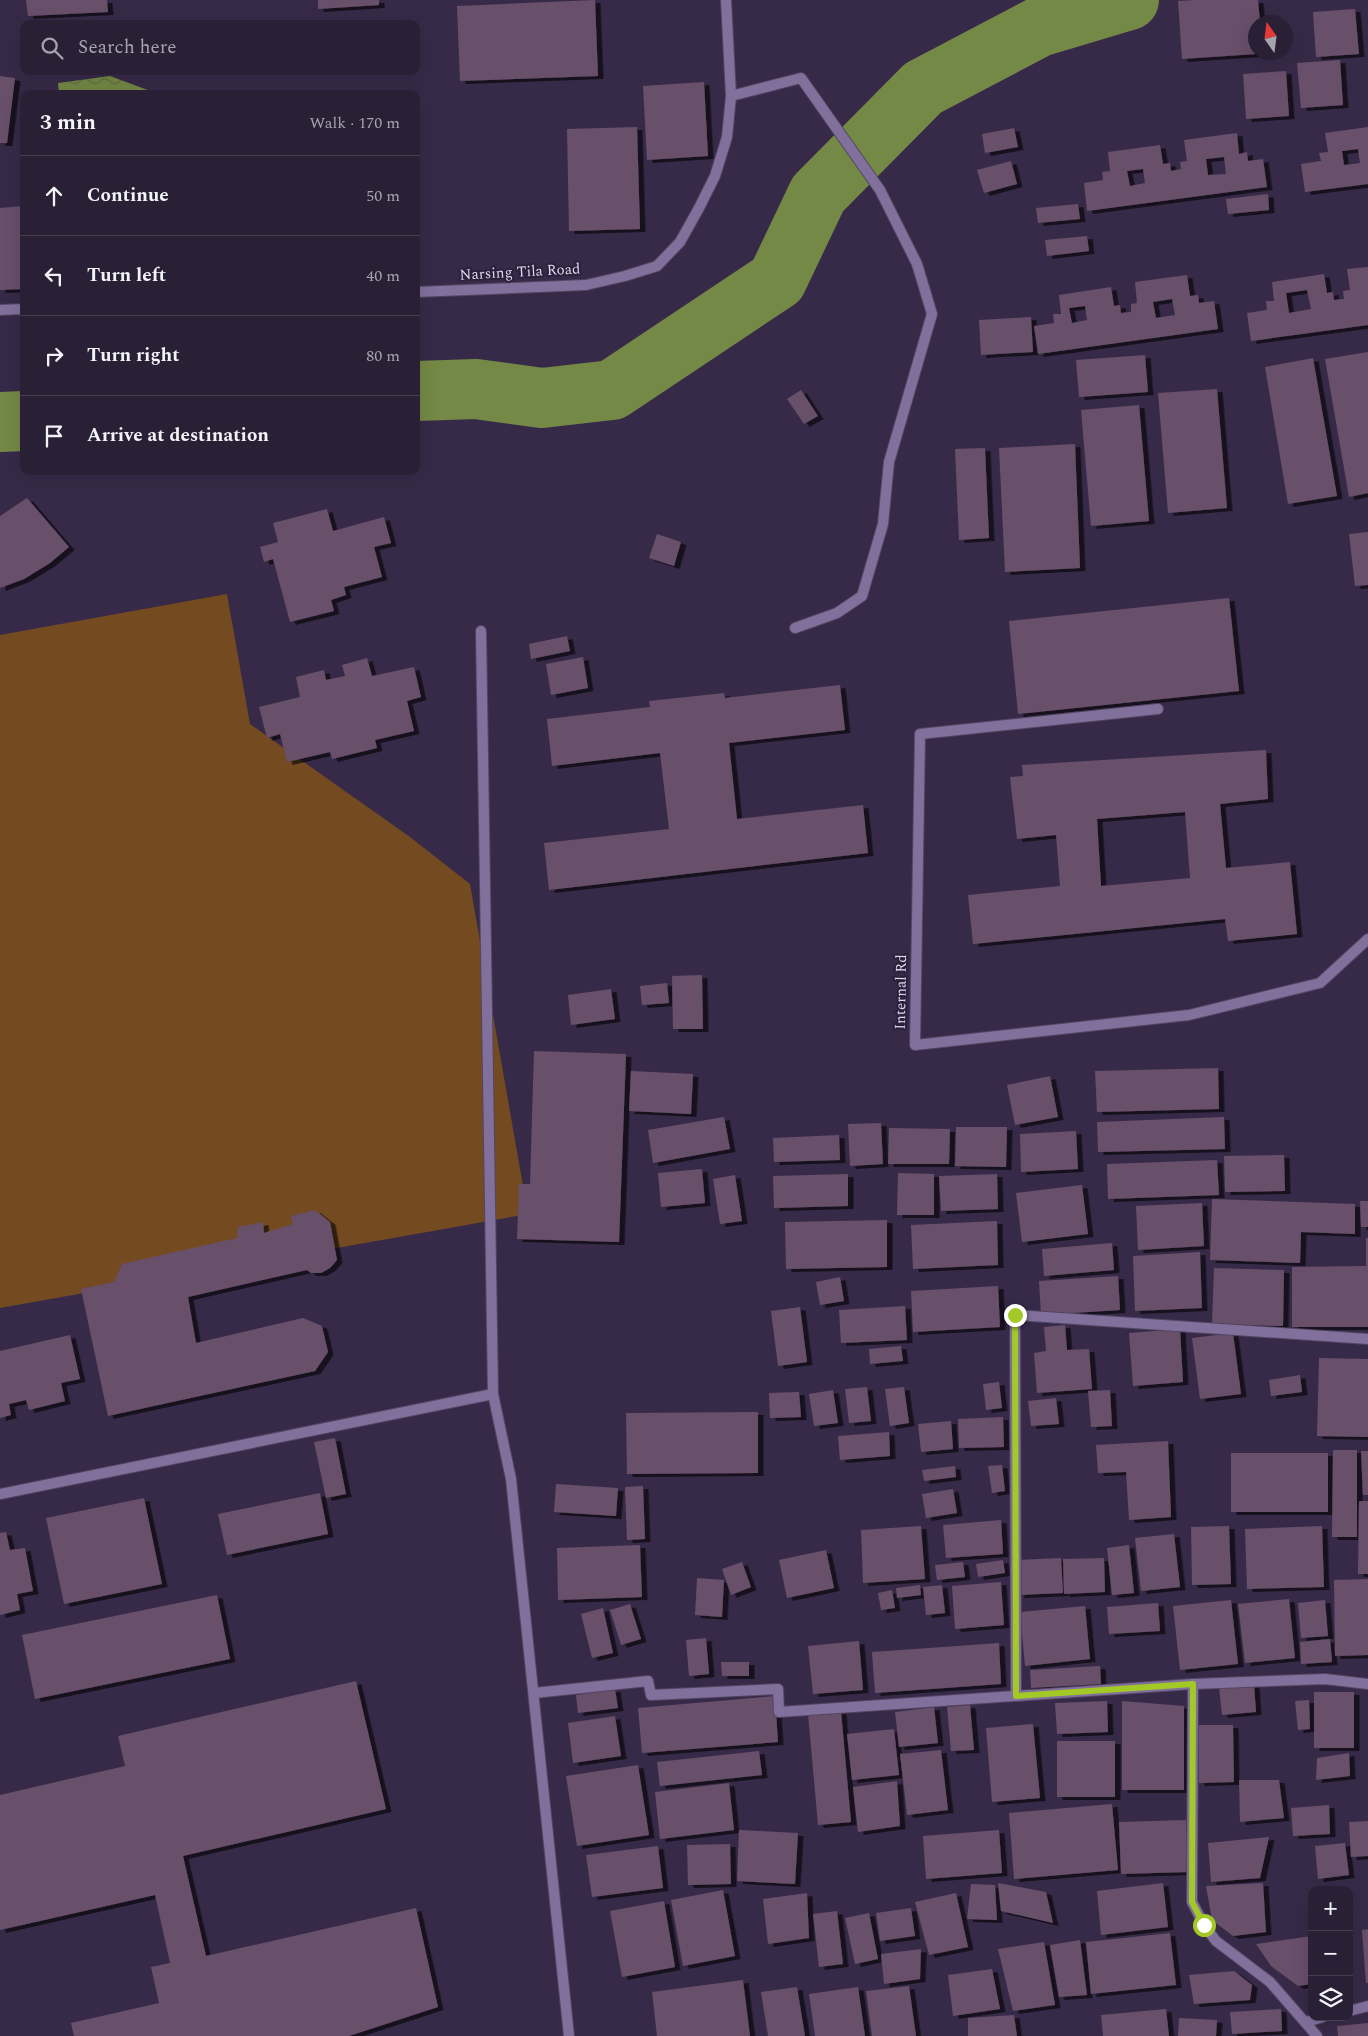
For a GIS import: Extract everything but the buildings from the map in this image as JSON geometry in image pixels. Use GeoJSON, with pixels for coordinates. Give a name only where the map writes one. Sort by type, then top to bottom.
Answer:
{"type":"FeatureCollection","features":[{"type":"Feature","properties":{"kind":"street","name":"Narsing Tila Road"},"geometry":{"type":"LineString","coordinates":[[420,292],[586,285],[657,266],[680,242],[715,176],[727,137],[731,96],[726,0]]}},
{"type":"Feature","properties":{"kind":"street"},"geometry":{"type":"LineString","coordinates":[[731,96],[801,78],[838,127],[880,190],[917,264],[932,314],[889,462],[883,524],[862,596],[837,613],[795,628]]}},
{"type":"Feature","properties":{"kind":"street"},"geometry":{"type":"LineString","coordinates":[[0,310],[20,309]]}},
{"type":"Feature","properties":{"kind":"street"},"geometry":{"type":"LineString","coordinates":[[481,631],[493,1394],[511,1479],[569,2036]]}},
{"type":"Feature","properties":{"kind":"street","name":"Internal Rd"},"geometry":{"type":"LineString","coordinates":[[1158,709],[920,734],[915,1045],[1189,1015],[1320,983],[1368,940]]}},
{"type":"Feature","properties":{"kind":"street"},"geometry":{"type":"LineString","coordinates":[[1016,1696],[1015,1315],[1368,1339]]}},
{"type":"Feature","properties":{"kind":"street"},"geometry":{"type":"LineString","coordinates":[[0,1494],[493,1394]]}},
{"type":"Feature","properties":{"kind":"street"},"geometry":{"type":"LineString","coordinates":[[534,1693],[648,1680],[651,1695],[778,1689],[779,1712],[1193,1684],[1325,1679],[1368,1684]]}},
{"type":"Feature","properties":{"kind":"street"},"geometry":{"type":"LineString","coordinates":[[1193,1684],[1192,1902],[1216,1941],[1270,1982],[1317,2036]]}},
{"type":"Feature","properties":{"kind":"street"},"geometry":{"type":"LineString","coordinates":[[1353,2010],[1368,2006]]}},
{"type":"Feature","properties":{"kind":"shaded area"},"geometry":{"type":"Polygon","coordinates":[[[227,594],[250,724],[410,837],[470,884],[528,1214],[0,1308],[0,635],[227,594]]]}},
{"type":"Feature","properties":{"kind":"water"},"geometry":{"type":"Polygon","coordinates":[[[110,76],[148,90],[59,90],[58,83],[110,76]]]}},
{"type":"Feature","properties":{"kind":"waterway"},"geometry":{"type":"LineString","coordinates":[[420,391],[476,389],[542,398],[612,390],[777,280],[818,194],[923,88],[1039,27],[1129,0]]}},
{"type":"Feature","properties":{"kind":"waterway"},"geometry":{"type":"LineString","coordinates":[[0,422],[20,421]]}},
{"type":"Feature","properties":{"kind":"route"},"geometry":{"type":"LineString","coordinates":[[1015,1315],[1016,1696],[1193,1684],[1192,1902],[1204,1925]]}}]}
